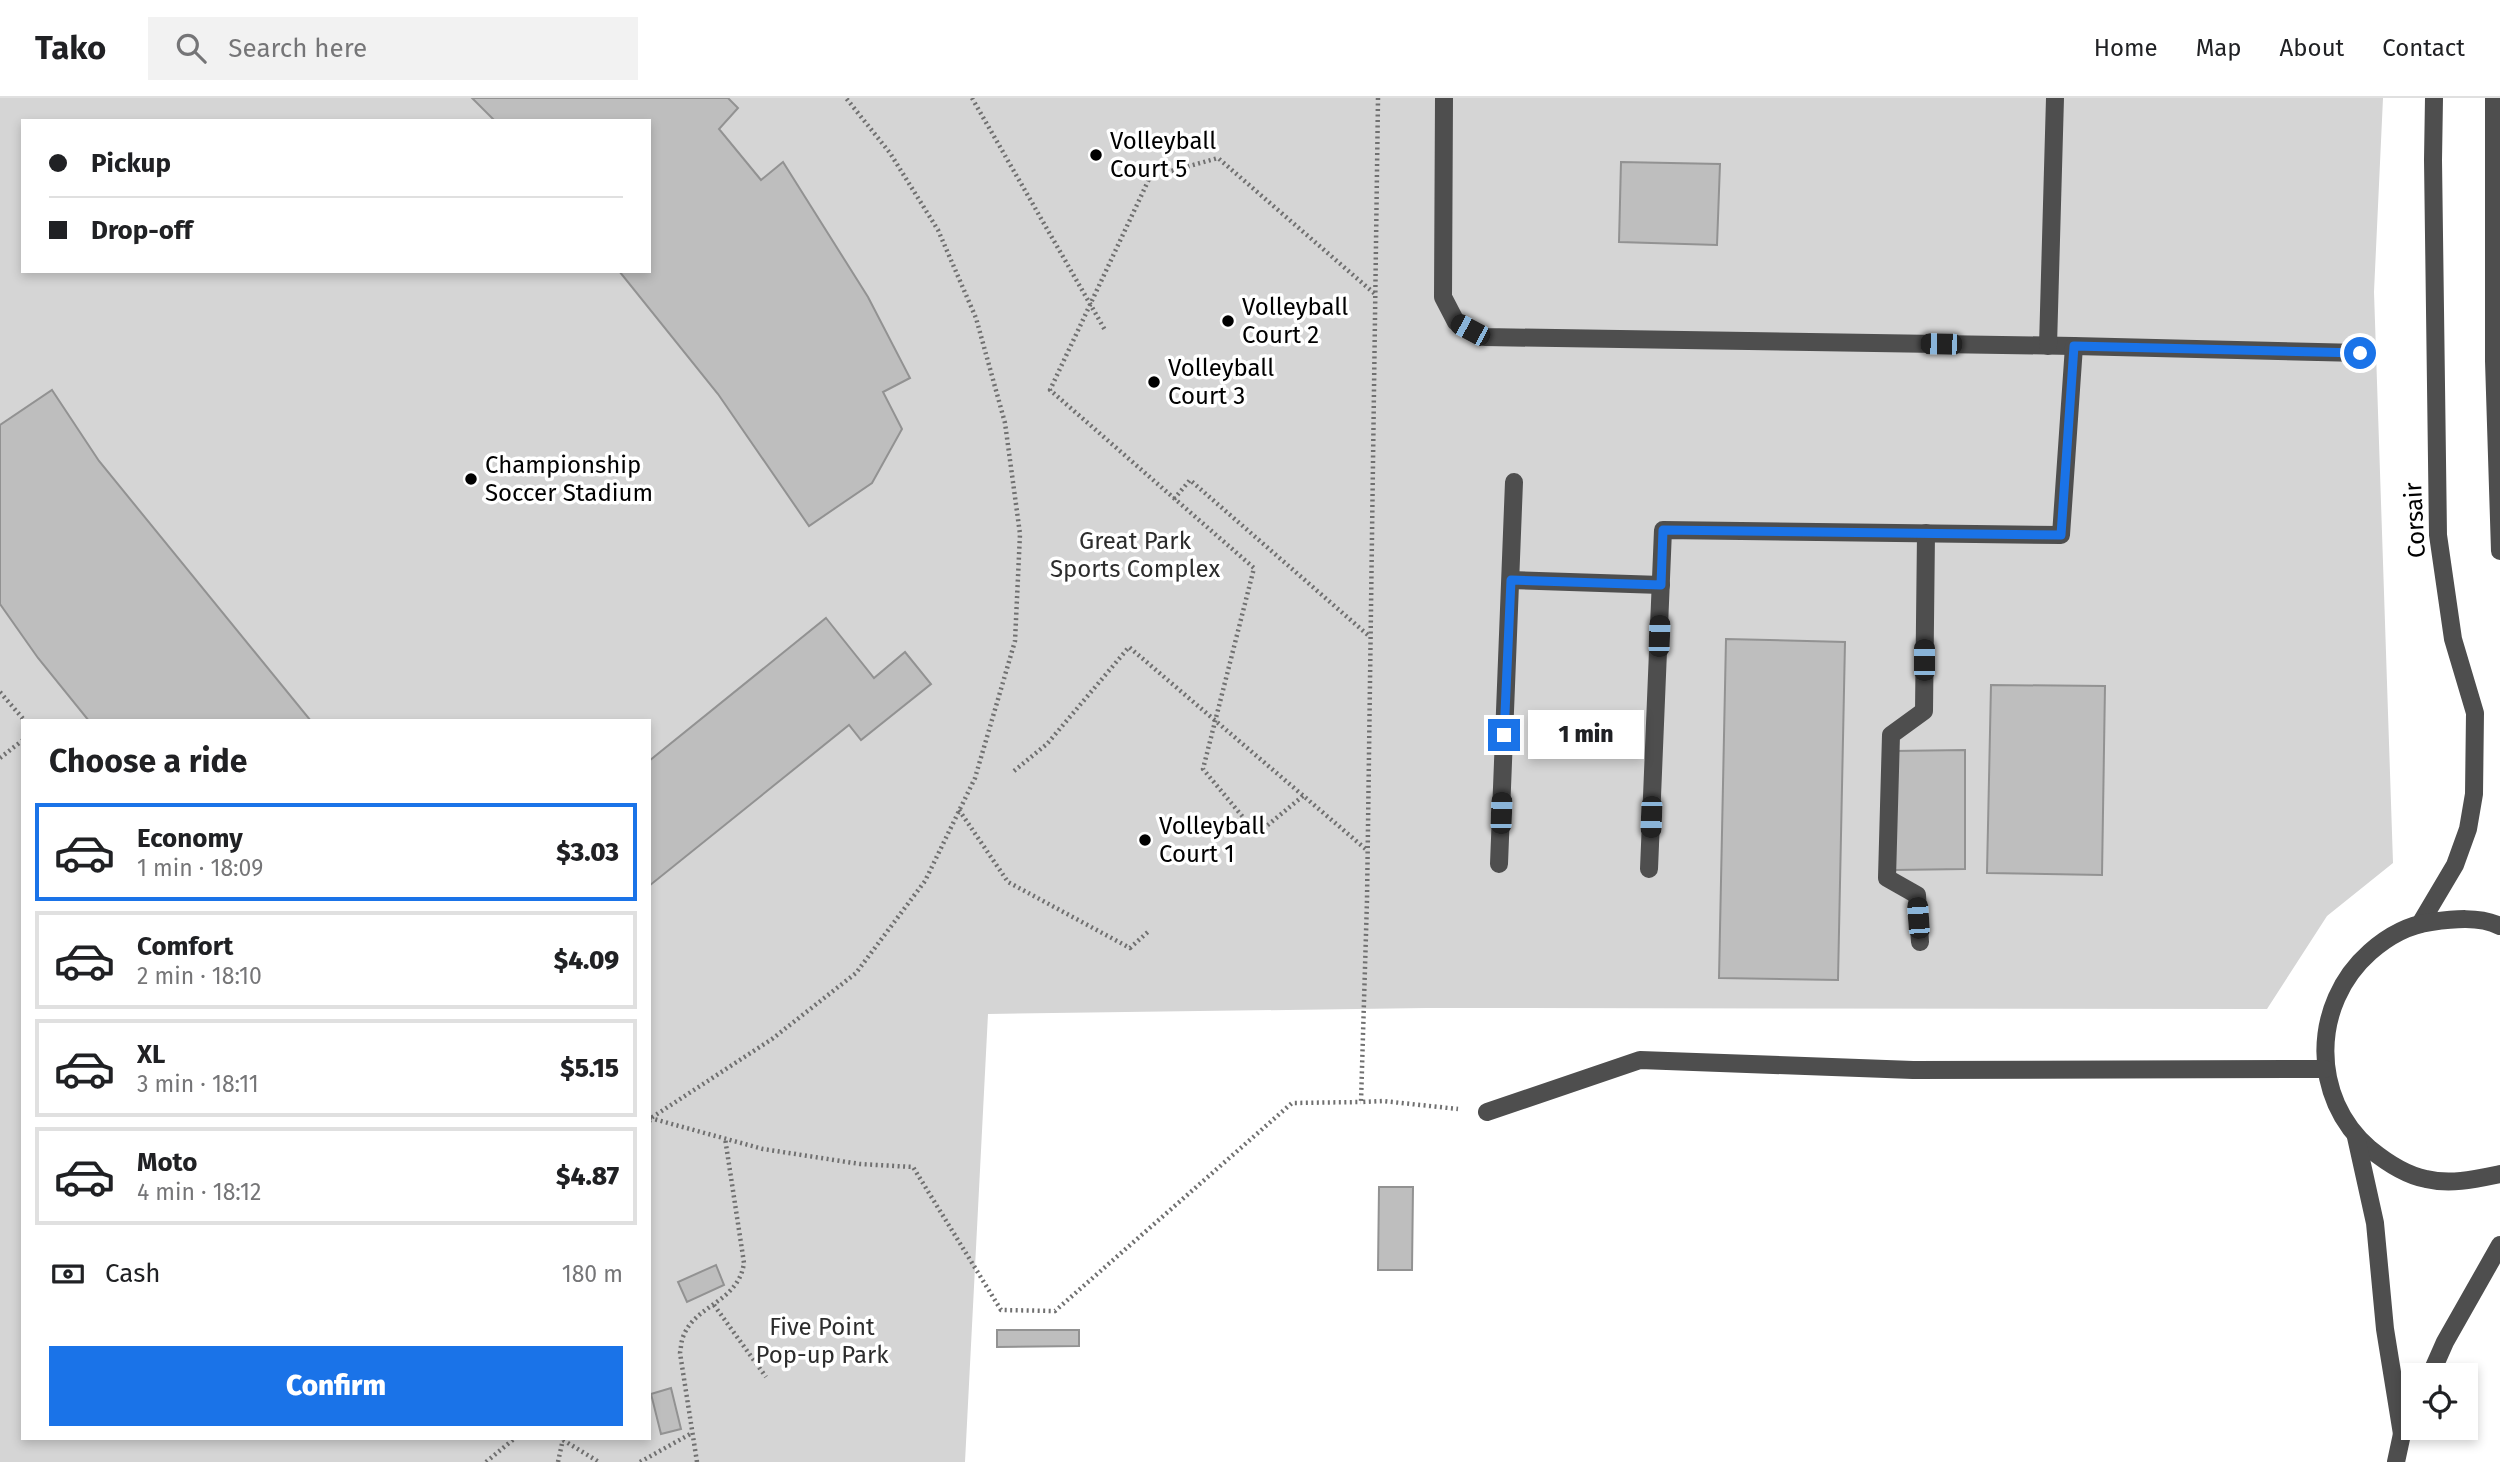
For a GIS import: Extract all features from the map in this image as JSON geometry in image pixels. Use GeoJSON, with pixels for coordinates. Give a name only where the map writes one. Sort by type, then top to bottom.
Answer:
{"type":"FeatureCollection","features":[{"type":"Feature","properties":{"kind":"street"},"geometry":{"type":"LineString","coordinates":[[1444,98],[1443,297],[1456,322],[1485,337],[2360,353]]}},
{"type":"Feature","properties":{"kind":"street"},"geometry":{"type":"LineString","coordinates":[[2048,346],[2055,98]]}},
{"type":"Feature","properties":{"kind":"street","name":"Corsair"},"geometry":{"type":"LineString","coordinates":[[2420,923],[2455,865],[2468,829],[2474,794],[2475,713],[2453,639],[2438,536],[2434,98]]}},
{"type":"Feature","properties":{"kind":"street"},"geometry":{"type":"LineString","coordinates":[[2494,98],[2494,360],[2500,551]]}},
{"type":"Feature","properties":{"kind":"street"},"geometry":{"type":"LineString","coordinates":[[1649,869],[1663,530],[2061,535],[2074,346]]}},
{"type":"Feature","properties":{"kind":"street"},"geometry":{"type":"LineString","coordinates":[[1499,864],[1514,482]]}},
{"type":"Feature","properties":{"kind":"street"},"geometry":{"type":"LineString","coordinates":[[1920,942],[1917,895],[1887,878],[1891,734],[1924,711],[1926,533]]}},
{"type":"Feature","properties":{"kind":"street"},"geometry":{"type":"LineString","coordinates":[[1511,580],[1661,585]]}},
{"type":"Feature","properties":{"kind":"street"},"geometry":{"type":"LineString","coordinates":[[2500,926],[2458,918],[2420,923],[2386,938],[2357,963],[2336,995],[2325,1031],[2325,1069],[2335,1105],[2356,1137],[2387,1163],[2425,1179],[2466,1182],[2500,1174]]}},
{"type":"Feature","properties":{"kind":"street"},"geometry":{"type":"LineString","coordinates":[[1487,1112],[1640,1060],[1913,1070],[2325,1069]]}},
{"type":"Feature","properties":{"kind":"street"},"geometry":{"type":"LineString","coordinates":[[2356,1137],[2375,1223],[2385,1329],[2401,1428]]}},
{"type":"Feature","properties":{"kind":"street"},"geometry":{"type":"LineString","coordinates":[[2436,1363],[2500,1245]]}},
{"type":"Feature","properties":{"kind":"street"},"geometry":{"type":"LineString","coordinates":[[2396,1462],[2401,1439]]}},
{"type":"Feature","properties":{"kind":"path"},"geometry":{"type":"LineString","coordinates":[[972,98],[1105,330]]}},
{"type":"Feature","properties":{"kind":"path"},"geometry":{"type":"LineString","coordinates":[[1361,1102],[1368,851],[1378,98]]}},
{"type":"Feature","properties":{"kind":"path"},"geometry":{"type":"LineString","coordinates":[[651,1118],[772,1039],[856,973],[925,881],[975,778],[1016,640],[1020,534],[1006,423],[976,318],[938,230],[890,153],[848,99]]}},
{"type":"Feature","properties":{"kind":"path"},"geometry":{"type":"LineString","coordinates":[[1303,796],[1257,834],[1203,769],[1254,568],[1050,390],[1150,177],[1219,158],[1375,294]]}},
{"type":"Feature","properties":{"kind":"path"},"geometry":{"type":"LineString","coordinates":[[1174,499],[1189,480],[1370,636]]}},
{"type":"Feature","properties":{"kind":"path"},"geometry":{"type":"LineString","coordinates":[[1014,771],[1047,744],[1129,647],[1368,851]]}},
{"type":"Feature","properties":{"kind":"path"},"geometry":{"type":"LineString","coordinates":[[0,692],[23,719]]}},
{"type":"Feature","properties":{"kind":"path"},"geometry":{"type":"LineString","coordinates":[[0,758],[21,742]]}},
{"type":"Feature","properties":{"kind":"path"},"geometry":{"type":"LineString","coordinates":[[959,810],[1008,881],[1130,948],[1150,930]]}},
{"type":"Feature","properties":{"kind":"path"},"geometry":{"type":"LineString","coordinates":[[651,1119],[763,1149],[848,1162],[913,1167],[1001,1310],[1055,1311],[1292,1103],[1383,1101],[1487,1112]]}},
{"type":"Feature","properties":{"kind":"path"},"geometry":{"type":"LineString","coordinates":[[697,1462],[680,1353],[683,1336],[692,1322],[731,1292],[742,1277],[744,1263],[725,1138]]}},
{"type":"Feature","properties":{"kind":"path"},"geometry":{"type":"LineString","coordinates":[[714,1305],[766,1377]]}},
{"type":"Feature","properties":{"kind":"path"},"geometry":{"type":"LineString","coordinates":[[640,1462],[692,1433]]}},
{"type":"Feature","properties":{"kind":"path"},"geometry":{"type":"LineString","coordinates":[[486,1462],[512,1440]]}},
{"type":"Feature","properties":{"kind":"path"},"geometry":{"type":"LineString","coordinates":[[558,1462],[563,1440]]}},
{"type":"Feature","properties":{"kind":"path"},"geometry":{"type":"LineString","coordinates":[[565,1440],[599,1462]]}},
{"type":"Feature","properties":{"kind":"green space","name":"Great Park Sports Complex"},"geometry":{"type":"Polygon","coordinates":[[[0,98],[2383,98],[2374,292],[2393,863],[2327,916],[2267,1009],[1426,1008],[988,1014],[965,1462],[0,1462],[0,98]]]}},
{"type":"Feature","properties":{"kind":"building"},"geometry":{"type":"Polygon","coordinates":[[[472,98],[728,98],[738,108],[719,129],[761,180],[783,162],[868,297],[910,378],[883,392],[902,429],[872,483],[809,526],[718,394],[621,273],[651,273],[651,119],[493,119],[472,98]]]}},
{"type":"Feature","properties":{"kind":"building"},"geometry":{"type":"Polygon","coordinates":[[[1621,162],[1720,164],[1717,245],[1619,242],[1621,162]]]}},
{"type":"Feature","properties":{"kind":"building"},"geometry":{"type":"Polygon","coordinates":[[[52,390],[99,461],[309,719],[87,719],[38,658],[0,604],[0,425],[52,390]]]}},
{"type":"Feature","properties":{"kind":"building"},"geometry":{"type":"Polygon","coordinates":[[[826,618],[874,678],[905,652],[931,684],[861,740],[849,725],[651,884],[651,759],[826,618]]]}},
{"type":"Feature","properties":{"kind":"building"},"geometry":{"type":"Polygon","coordinates":[[[1726,639],[1845,642],[1838,980],[1719,978],[1726,639]]]}},
{"type":"Feature","properties":{"kind":"building"},"geometry":{"type":"Polygon","coordinates":[[[1991,685],[2105,686],[2102,875],[1987,873],[1991,685]]]}},
{"type":"Feature","properties":{"kind":"building"},"geometry":{"type":"Polygon","coordinates":[[[1965,750],[1965,869],[1894,870],[1893,751],[1965,750]]]}},
{"type":"Feature","properties":{"kind":"building"},"geometry":{"type":"Polygon","coordinates":[[[1379,1187],[1413,1187],[1412,1270],[1378,1270],[1379,1187]]]}},
{"type":"Feature","properties":{"kind":"building"},"geometry":{"type":"Polygon","coordinates":[[[716,1265],[724,1285],[687,1302],[678,1282],[716,1265]]]}},
{"type":"Feature","properties":{"kind":"building"},"geometry":{"type":"Polygon","coordinates":[[[997,1330],[1079,1330],[1079,1346],[997,1347],[997,1330]]]}},
{"type":"Feature","properties":{"kind":"building"},"geometry":{"type":"Polygon","coordinates":[[[671,1388],[681,1429],[661,1434],[651,1394],[671,1388]]]}},
{"type":"Feature","properties":{"kind":"place","name":"Volleyball Court 5"},"geometry":{"type":"Point","coordinates":[1096,155]}},
{"type":"Feature","properties":{"kind":"place","name":"Volleyball Court 2"},"geometry":{"type":"Point","coordinates":[1228,321]}},
{"type":"Feature","properties":{"kind":"place","name":"Volleyball Court 3"},"geometry":{"type":"Point","coordinates":[1154,382]}},
{"type":"Feature","properties":{"kind":"place","name":"Championship Soccer Stadium"},"geometry":{"type":"Point","coordinates":[471,479]}},
{"type":"Feature","properties":{"kind":"place","name":"Volleyball Court 1"},"geometry":{"type":"Point","coordinates":[1145,840]}},
{"type":"Feature","properties":{"kind":"route"},"geometry":{"type":"LineString","coordinates":[[1504,735],[1511,580],[1661,585],[1663,530],[2061,535],[2074,346],[2360,353]]}},
{"type":"Feature","properties":{"kind":"park label","name":"Five Point Pop-up Park"},"geometry":{"type":"Point","coordinates":[822,1341]}}]}
